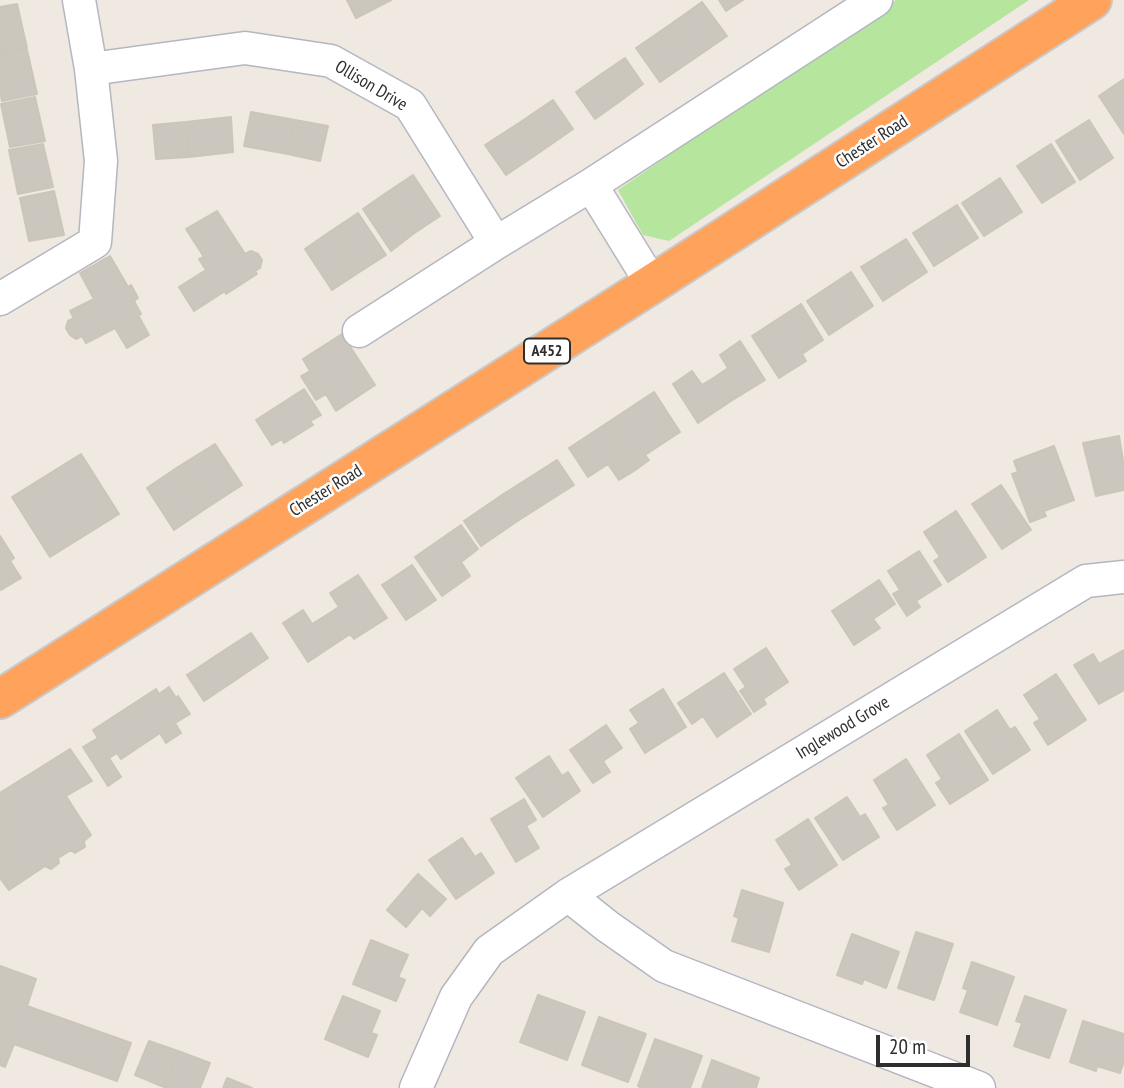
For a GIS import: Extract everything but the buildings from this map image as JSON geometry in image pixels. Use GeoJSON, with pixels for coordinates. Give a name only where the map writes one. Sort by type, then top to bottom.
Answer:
{"type":"FeatureCollection","features":[{"type":"Feature","properties":{"kind":"highway","name":"Chester Road"},"geometry":{"type":"LineString","coordinates":[[0,699],[1092,0]]}},
{"type":"Feature","properties":{"kind":"street"},"geometry":{"type":"LineString","coordinates":[[0,299],[95,242],[101,161],[91,69],[79,0]]}},
{"type":"Feature","properties":{"kind":"street"},"geometry":{"type":"LineString","coordinates":[[359,331],[591,185],[876,0]]}},
{"type":"Feature","properties":{"kind":"street","name":"Ollison Drive"},"geometry":{"type":"LineString","coordinates":[[91,69],[245,48],[331,61],[410,105],[496,243]]}},
{"type":"Feature","properties":{"kind":"street"},"geometry":{"type":"LineString","coordinates":[[591,185],[652,284]]}},
{"type":"Feature","properties":{"kind":"street","name":"Inglewood Grove"},"geometry":{"type":"LineString","coordinates":[[416,1088],[456,997],[489,951],[568,895],[1086,582],[1124,577]]}},
{"type":"Feature","properties":{"kind":"street"},"geometry":{"type":"LineString","coordinates":[[568,895],[664,967],[979,1088]]}},
{"type":"Feature","properties":{"kind":"green space"},"geometry":{"type":"Polygon","coordinates":[[[896,0],[1029,0],[669,241],[643,235],[618,190],[896,0]]]}}]}
